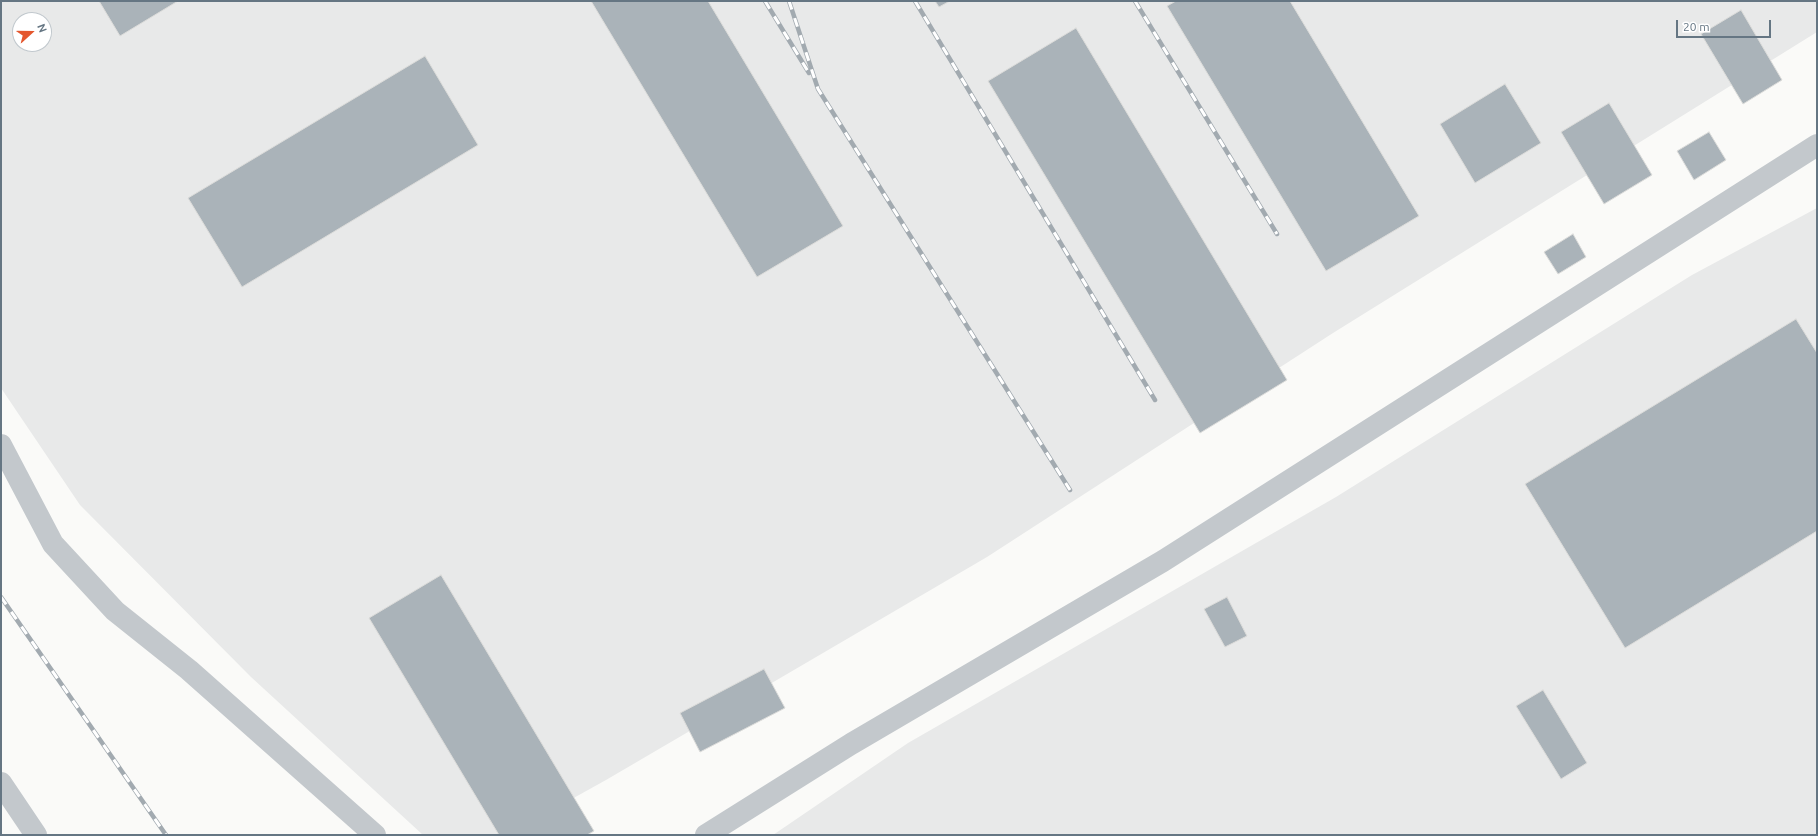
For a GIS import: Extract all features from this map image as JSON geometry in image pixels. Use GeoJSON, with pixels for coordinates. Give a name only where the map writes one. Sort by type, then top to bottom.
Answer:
{"type":"FeatureCollection","features":[{"type":"Feature","properties":{"kind":"street"},"geometry":{"type":"LineString","coordinates":[[706,835],[851,744],[1164,561],[1817,145]]}},
{"type":"Feature","properties":{"kind":"street"},"geometry":{"type":"LineString","coordinates":[[1,445],[52,544],[115,611],[189,670],[375,835]]}},
{"type":"Feature","properties":{"kind":"street"},"geometry":{"type":"LineString","coordinates":[[1,784],[36,835]]}},
{"type":"Feature","properties":{"kind":"shaded area"},"geometry":{"type":"Polygon","coordinates":[[[1,1],[1817,1],[1817,32],[1333,333],[987,557],[606,780],[507,835],[423,835],[251,677],[80,505],[1,388],[1,1]]]}},
{"type":"Feature","properties":{"kind":"shaded area"},"geometry":{"type":"Polygon","coordinates":[[[1817,208],[1817,835],[773,835],[908,743],[1336,497],[1692,275],[1817,208]]]}},
{"type":"Feature","properties":{"kind":"building"},"geometry":{"type":"Polygon","coordinates":[[[99,1],[178,1],[120,36],[99,1]]]}},
{"type":"Feature","properties":{"kind":"building"},"geometry":{"type":"Polygon","coordinates":[[[591,1],[708,1],[843,226],[757,277],[591,1]]]}},
{"type":"Feature","properties":{"kind":"building"},"geometry":{"type":"Polygon","coordinates":[[[935,1],[950,1],[939,7],[935,1]]]}},
{"type":"Feature","properties":{"kind":"building"},"geometry":{"type":"Polygon","coordinates":[[[1176,1],[1290,1],[1419,216],[1326,271],[1167,6],[1176,1]]]}},
{"type":"Feature","properties":{"kind":"building"},"geometry":{"type":"Polygon","coordinates":[[[1741,10],[1782,80],[1743,104],[1701,34],[1741,10]]]}},
{"type":"Feature","properties":{"kind":"building"},"geometry":{"type":"Polygon","coordinates":[[[1076,28],[1287,380],[1200,433],[988,81],[1076,28]]]}},
{"type":"Feature","properties":{"kind":"building"},"geometry":{"type":"Polygon","coordinates":[[[425,56],[478,145],[242,287],[188,198],[425,56]]]}},
{"type":"Feature","properties":{"kind":"building"},"geometry":{"type":"Polygon","coordinates":[[[1505,84],[1541,143],[1475,183],[1440,124],[1505,84]]]}},
{"type":"Feature","properties":{"kind":"building"},"geometry":{"type":"Polygon","coordinates":[[[1609,103],[1652,175],[1604,204],[1561,132],[1609,103]]]}},
{"type":"Feature","properties":{"kind":"building"},"geometry":{"type":"Polygon","coordinates":[[[1709,132],[1726,160],[1694,180],[1677,151],[1709,132]]]}},
{"type":"Feature","properties":{"kind":"building"},"geometry":{"type":"Polygon","coordinates":[[[1573,234],[1586,257],[1558,274],[1544,252],[1573,234]]]}},
{"type":"Feature","properties":{"kind":"building"},"geometry":{"type":"Polygon","coordinates":[[[1796,319],[1817,353],[1817,531],[1625,648],[1525,484],[1796,319]]]}},
{"type":"Feature","properties":{"kind":"building"},"geometry":{"type":"Polygon","coordinates":[[[441,575],[594,831],[587,835],[499,835],[369,618],[441,575]]]}},
{"type":"Feature","properties":{"kind":"building"},"geometry":{"type":"Polygon","coordinates":[[[1227,597],[1247,636],[1225,647],[1204,609],[1227,597]]]}},
{"type":"Feature","properties":{"kind":"building"},"geometry":{"type":"Polygon","coordinates":[[[764,669],[785,708],[700,752],[680,713],[764,669]]]}},
{"type":"Feature","properties":{"kind":"building"},"geometry":{"type":"Polygon","coordinates":[[[1543,690],[1587,763],[1561,779],[1516,706],[1543,690]]]}},
{"type":"Feature","properties":{"kind":"railway"},"geometry":{"type":"LineString","coordinates":[[765,1],[809,73]]}},
{"type":"Feature","properties":{"kind":"railway"},"geometry":{"type":"LineString","coordinates":[[789,1],[818,89],[1070,490]]}},
{"type":"Feature","properties":{"kind":"railway"},"geometry":{"type":"LineString","coordinates":[[915,1],[1155,400]]}},
{"type":"Feature","properties":{"kind":"railway"},"geometry":{"type":"LineString","coordinates":[[1135,1],[1277,234]]}},
{"type":"Feature","properties":{"kind":"railway"},"geometry":{"type":"LineString","coordinates":[[1,597],[166,835]]}}]}
